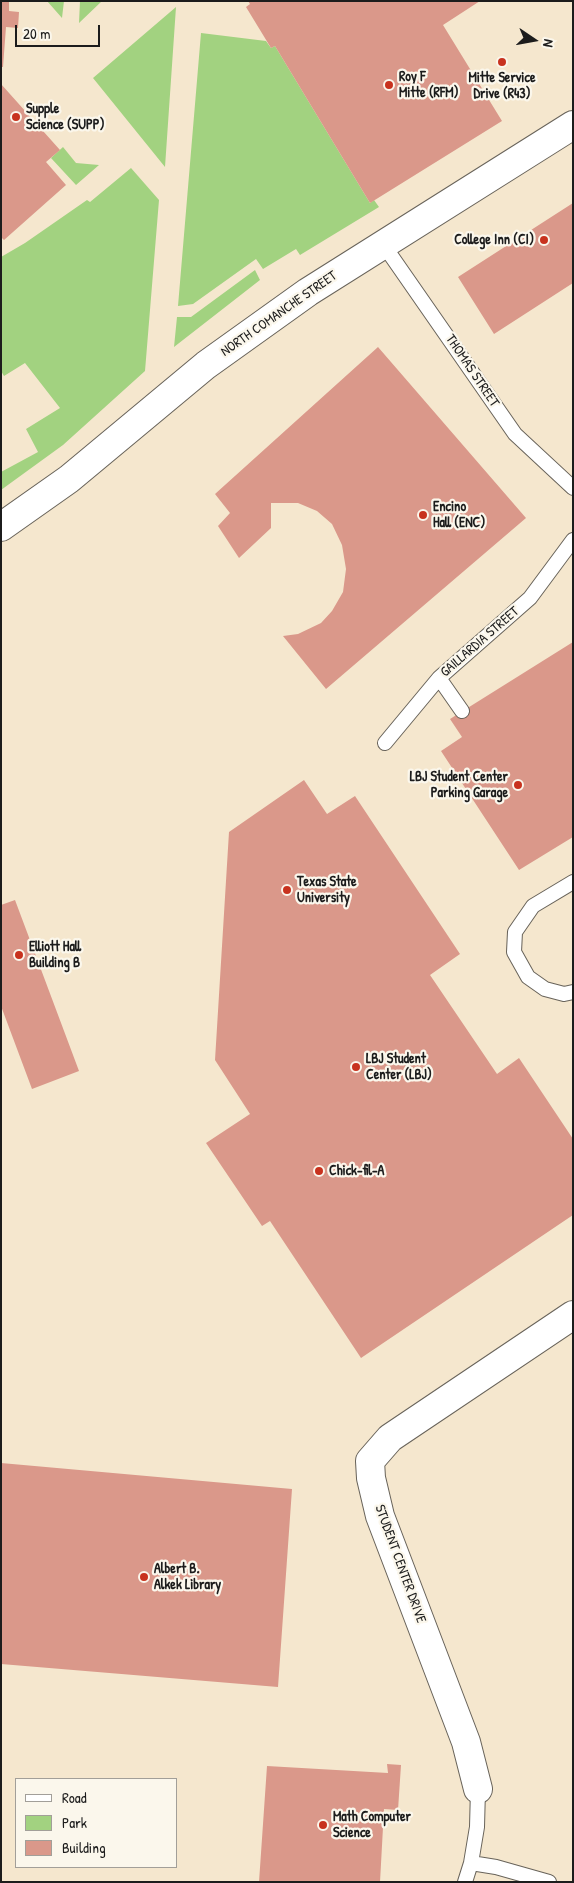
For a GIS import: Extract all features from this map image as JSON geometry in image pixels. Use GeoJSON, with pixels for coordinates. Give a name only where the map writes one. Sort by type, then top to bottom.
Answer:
{"type":"FeatureCollection","features":[{"type":"Feature","properties":{"kind":"street","name":"NORTH COMANCHE STREET"},"geometry":{"type":"LineString","coordinates":[[1,527],[69,479],[206,365],[308,292],[573,125]]}},
{"type":"Feature","properties":{"kind":"street","name":"STUDENT CENTER DRIVE"},"geometry":{"type":"LineString","coordinates":[[478,1789],[466,1742],[380,1516],[371,1478],[370,1461],[390,1438],[573,1315]]}},
{"type":"Feature","properties":{"kind":"lane","name":"THOMAS STREET"},"geometry":{"type":"LineString","coordinates":[[384,244],[515,434],[573,488]]}},
{"type":"Feature","properties":{"kind":"lane","name":"GAILLARDIA STREET"},"geometry":{"type":"LineString","coordinates":[[385,743],[439,678],[530,598],[573,540]]}},
{"type":"Feature","properties":{"kind":"lane"},"geometry":{"type":"LineString","coordinates":[[439,678],[462,711]]}},
{"type":"Feature","properties":{"kind":"lane"},"geometry":{"type":"LineString","coordinates":[[573,882],[533,906],[515,932],[514,952],[528,977],[545,989],[564,994],[573,992]]}},
{"type":"Feature","properties":{"kind":"lane"},"geometry":{"type":"LineString","coordinates":[[465,1882],[471,1863],[477,1826],[478,1789]]}},
{"type":"Feature","properties":{"kind":"lane"},"geometry":{"type":"LineString","coordinates":[[471,1863],[496,1866],[549,1882]]}},
{"type":"Feature","properties":{"kind":"green space"},"geometry":{"type":"Polygon","coordinates":[[[47,1],[64,1],[62,18],[47,1]]]}},
{"type":"Feature","properties":{"kind":"green space"},"geometry":{"type":"Polygon","coordinates":[[[80,1],[102,1],[79,23],[80,1]]]}},
{"type":"Feature","properties":{"kind":"green space"},"geometry":{"type":"Polygon","coordinates":[[[176,7],[165,167],[93,78],[176,7]]]}},
{"type":"Feature","properties":{"kind":"green space"},"geometry":{"type":"Polygon","coordinates":[[[201,33],[266,41],[271,48],[275,46],[370,203],[374,200],[379,207],[300,255],[296,249],[263,269],[256,259],[193,304],[178,306],[201,33]]]}},
{"type":"Feature","properties":{"kind":"green space"},"geometry":{"type":"Polygon","coordinates":[[[63,147],[76,163],[99,165],[76,185],[51,158],[63,147]]]}},
{"type":"Feature","properties":{"kind":"green space"},"geometry":{"type":"Polygon","coordinates":[[[131,168],[159,200],[145,371],[63,445],[1,490],[1,472],[38,452],[26,429],[60,408],[25,363],[4,376],[1,371],[1,257],[25,243],[87,200],[90,202],[131,168]]]}},
{"type":"Feature","properties":{"kind":"green space"},"geometry":{"type":"Polygon","coordinates":[[[255,270],[260,280],[174,347],[177,317],[191,317],[255,270]]]}},
{"type":"Feature","properties":{"kind":"building"},"geometry":{"type":"Polygon","coordinates":[[[1,1],[9,1],[9,11],[19,12],[18,28],[6,27],[3,67],[1,67],[1,1]]]}},
{"type":"Feature","properties":{"kind":"building","name":"Roy F Mitte (RFM)"},"geometry":{"type":"Polygon","coordinates":[[[248,1],[480,1],[443,25],[502,121],[370,203],[275,46],[271,48],[246,7],[250,4],[248,1]]]}},
{"type":"Feature","properties":{"kind":"building","name":"Supple Science (SUPP)"},"geometry":{"type":"Polygon","coordinates":[[[1,84],[60,150],[46,162],[66,185],[4,240],[1,237],[1,84]]]}},
{"type":"Feature","properties":{"kind":"building","name":"College Inn (CI)"},"geometry":{"type":"Polygon","coordinates":[[[573,203],[573,283],[494,334],[458,277],[573,203]]]}},
{"type":"Feature","properties":{"kind":"building","name":"Encino Hall (ENC)"},"geometry":{"type":"Polygon","coordinates":[[[378,347],[526,518],[326,689],[283,636],[298,634],[321,623],[332,611],[343,592],[346,569],[342,545],[332,524],[317,511],[298,503],[271,503],[271,528],[239,558],[218,526],[230,513],[215,494],[378,347]]]}},
{"type":"Feature","properties":{"kind":"building","name":"LBJ Student Center Parking Garage"},"geometry":{"type":"Polygon","coordinates":[[[573,642],[573,837],[519,870],[441,751],[462,737],[450,719],[573,642]]]}},
{"type":"Feature","properties":{"kind":"building","name":"LBJ Student Center (LBJ)"},"geometry":{"type":"Polygon","coordinates":[[[304,780],[327,814],[355,796],[460,954],[430,975],[497,1074],[519,1058],[573,1139],[573,1215],[361,1358],[270,1221],[262,1226],[206,1143],[250,1114],[215,1060],[229,832],[304,780]]]}},
{"type":"Feature","properties":{"kind":"building","name":"Elliott Hall Building B"},"geometry":{"type":"Polygon","coordinates":[[[15,900],[79,1071],[32,1089],[1,1006],[1,905],[15,900]]]}},
{"type":"Feature","properties":{"kind":"building","name":"Albert B. Alkek Library"},"geometry":{"type":"Polygon","coordinates":[[[1,1463],[292,1489],[278,1687],[1,1664],[1,1463]]]}},
{"type":"Feature","properties":{"kind":"building","name":"Math Computer Science"},"geometry":{"type":"Polygon","coordinates":[[[387,1764],[401,1765],[398,1810],[384,1809],[380,1882],[259,1882],[267,1766],[388,1773],[387,1764]]]}},
{"type":"Feature","properties":{"kind":"place","name":"Mitte Service Drive (R43)"},"geometry":{"type":"Point","coordinates":[502,62]}},
{"type":"Feature","properties":{"kind":"place","name":"Roy F Mitte (RFM)"},"geometry":{"type":"Point","coordinates":[389,85]}},
{"type":"Feature","properties":{"kind":"place","name":"Supple Science (SUPP)"},"geometry":{"type":"Point","coordinates":[16,117]}},
{"type":"Feature","properties":{"kind":"place","name":"College Inn (CI)"},"geometry":{"type":"Point","coordinates":[544,240]}},
{"type":"Feature","properties":{"kind":"place","name":"Encino Hall (ENC)"},"geometry":{"type":"Point","coordinates":[423,515]}},
{"type":"Feature","properties":{"kind":"place","name":"LBJ Student Center Parking Garage"},"geometry":{"type":"Point","coordinates":[518,785]}},
{"type":"Feature","properties":{"kind":"place","name":"Texas State University"},"geometry":{"type":"Point","coordinates":[287,890]}},
{"type":"Feature","properties":{"kind":"place","name":"Elliott Hall Building B"},"geometry":{"type":"Point","coordinates":[19,955]}},
{"type":"Feature","properties":{"kind":"place","name":"LBJ Student Center (LBJ)"},"geometry":{"type":"Point","coordinates":[356,1067]}},
{"type":"Feature","properties":{"kind":"place","name":"Chick-fil-A"},"geometry":{"type":"Point","coordinates":[319,1171]}},
{"type":"Feature","properties":{"kind":"place","name":"Albert B. Alkek Library"},"geometry":{"type":"Point","coordinates":[144,1577]}},
{"type":"Feature","properties":{"kind":"place","name":"Math Computer Science"},"geometry":{"type":"Point","coordinates":[323,1825]}}]}
